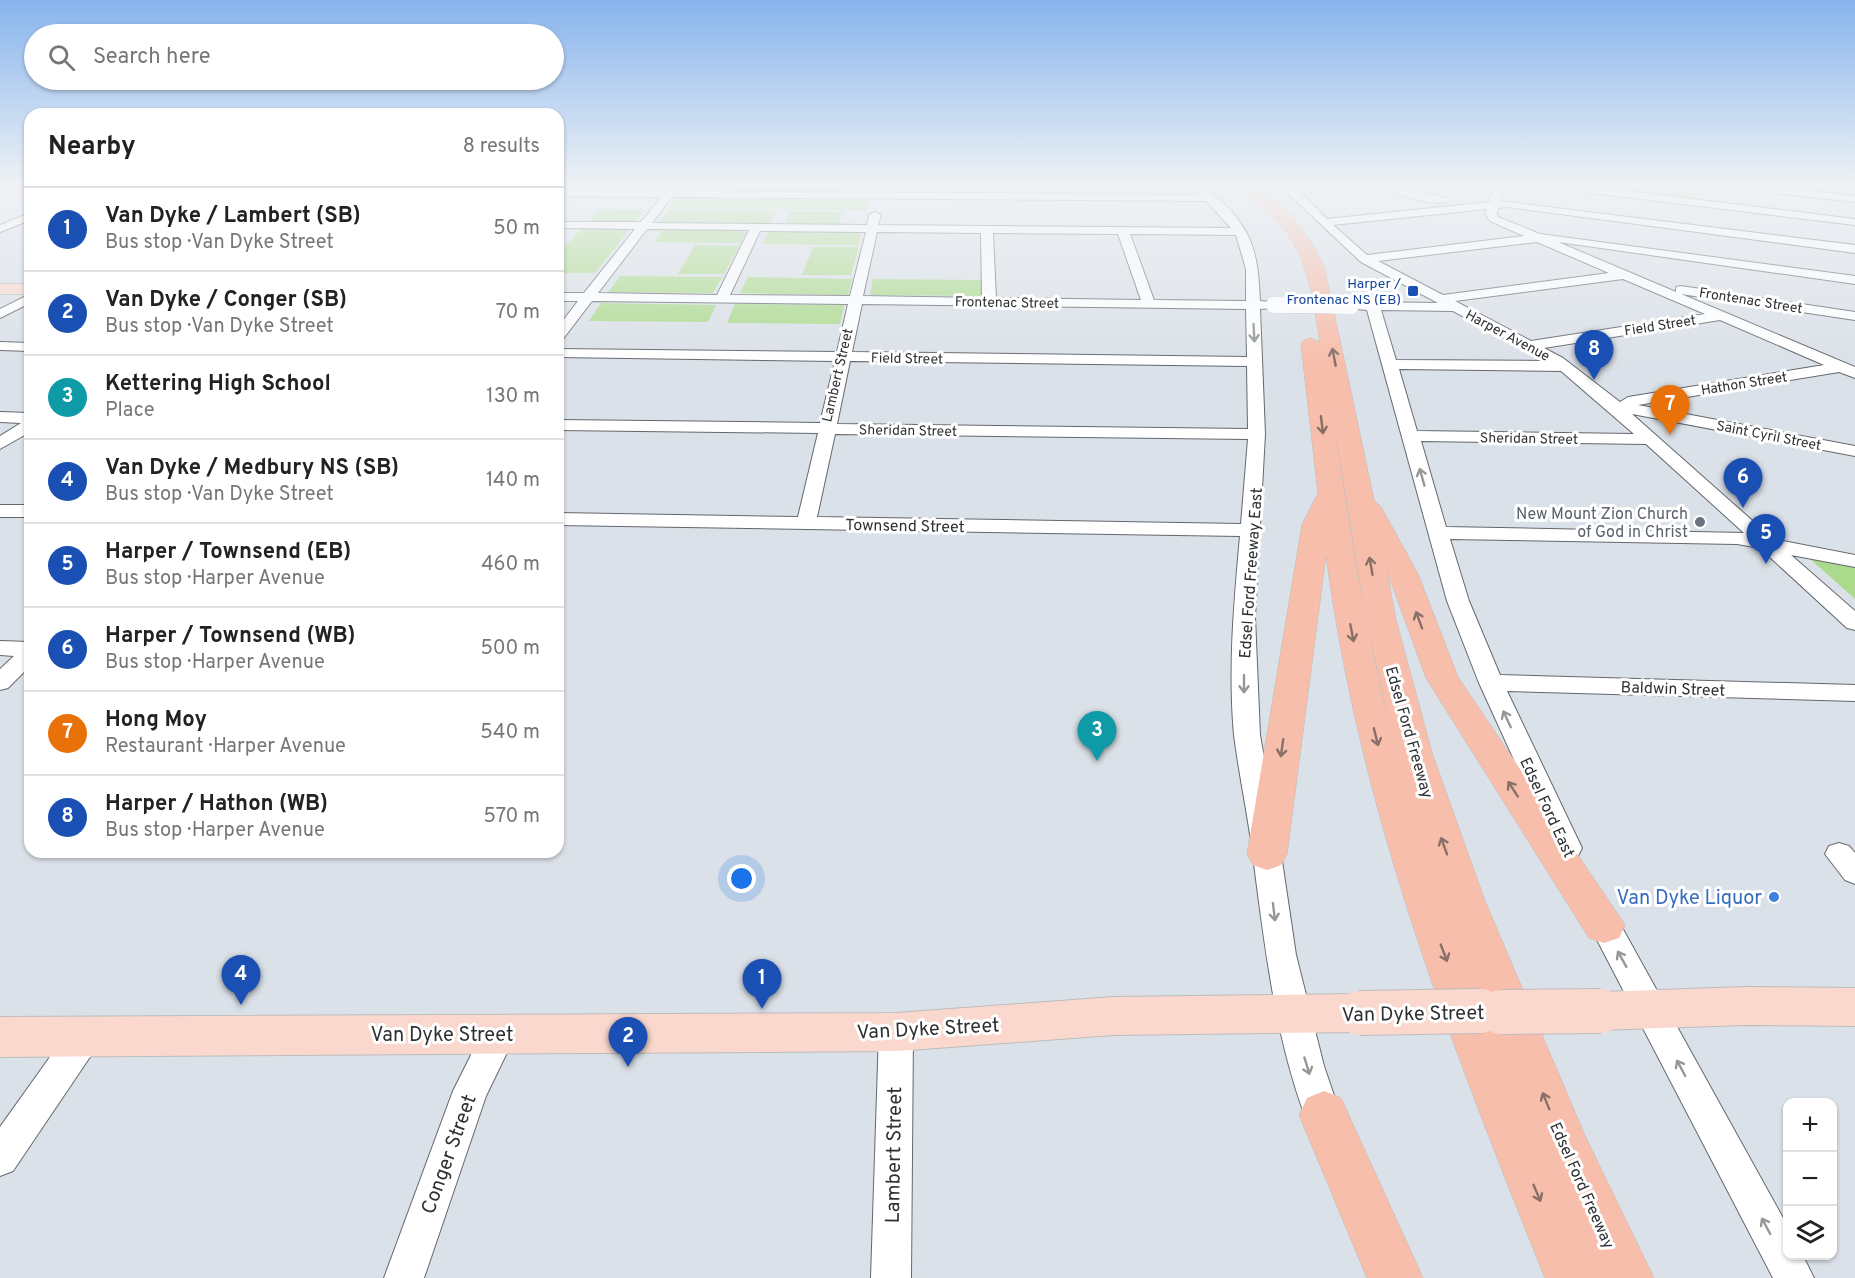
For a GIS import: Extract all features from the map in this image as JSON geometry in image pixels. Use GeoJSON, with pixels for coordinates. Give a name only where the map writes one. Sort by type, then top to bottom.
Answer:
{"type":"FeatureCollection","features":[{"type":"Feature","properties":{"kind":"highway","name":"Edsel Ford Freeway"},"geometry":{"type":"LineString","coordinates":[[1287,244],[1298,267],[1315,367],[1344,492],[1377,599],[1395,685],[1437,826],[1464,901],[1564,1144],[1626,1278]]}},
{"type":"Feature","properties":{"kind":"highway","name":"Edsel Ford Freeway"},"geometry":{"type":"LineString","coordinates":[[1304,244],[1315,266],[1344,492],[1348,613],[1387,783],[1427,909],[1514,1139],[1573,1278]]}},
{"type":"Feature","properties":{"kind":"highway"},"geometry":{"type":"LineString","coordinates":[[1267,854],[1316,525],[1344,492],[1399,566],[1442,678],[1604,925]]}},
{"type":"Feature","properties":{"kind":"highway"},"geometry":{"type":"LineString","coordinates":[[1324,1115],[1395,1278]]}},
{"type":"Feature","properties":{"kind":"main road"},"geometry":{"type":"LineString","coordinates":[[0,289],[24,289]]}},
{"type":"Feature","properties":{"kind":"main road","name":"Van Dyke Street"},"geometry":{"type":"LineString","coordinates":[[0,1037],[896,1032],[1113,1016],[1601,1011],[1745,1006],[1855,1007]]}},
{"type":"Feature","properties":{"kind":"street"},"geometry":{"type":"LineString","coordinates":[[564,328],[630,244]]}},
{"type":"Feature","properties":{"kind":"street"},"geometry":{"type":"LineString","coordinates":[[722,298],[748,244]]}},
{"type":"Feature","properties":{"kind":"street","name":"Lambert Street"},"geometry":{"type":"LineString","coordinates":[[806,523],[825,429],[868,244]]}},
{"type":"Feature","properties":{"kind":"street"},"geometry":{"type":"LineString","coordinates":[[987,244],[989,302]]}},
{"type":"Feature","properties":{"kind":"street"},"geometry":{"type":"LineString","coordinates":[[1128,244],[1149,303]]}},
{"type":"Feature","properties":{"kind":"street"},"geometry":{"type":"LineString","coordinates":[[1244,244],[1250,257],[1253,305]]}},
{"type":"Feature","properties":{"kind":"street","name":"Harper Avenue"},"geometry":{"type":"LineString","coordinates":[[1349,244],[1365,259],[1565,366],[1612,405],[1855,624]]}},
{"type":"Feature","properties":{"kind":"street"},"geometry":{"type":"LineString","coordinates":[[1365,259],[1492,244]]}},
{"type":"Feature","properties":{"kind":"street"},"geometry":{"type":"LineString","coordinates":[[1552,244],[1848,370]]}},
{"type":"Feature","properties":{"kind":"street"},"geometry":{"type":"LineString","coordinates":[[1581,244],[1855,280]]}},
{"type":"Feature","properties":{"kind":"street"},"geometry":{"type":"LineString","coordinates":[[1814,244],[1855,249]]}},
{"type":"Feature","properties":{"kind":"street","name":"Frontenac Street"},"geometry":{"type":"LineString","coordinates":[[564,297],[1373,306],[1448,303],[1623,275]]}},
{"type":"Feature","properties":{"kind":"street","name":"Frontenac Street"},"geometry":{"type":"LineString","coordinates":[[1647,284],[1855,316]]}},
{"type":"Feature","properties":{"kind":"street"},"geometry":{"type":"LineString","coordinates":[[0,314],[24,301]]}},
{"type":"Feature","properties":{"kind":"street","name":"Edsel Ford Freeway East"},"geometry":{"type":"LineString","coordinates":[[1253,305],[1257,434],[1252,530],[1244,617],[1244,692],[1247,735],[1267,854],[1280,955],[1294,1015],[1324,1115]]}},
{"type":"Feature","properties":{"kind":"street","name":"Edsel Ford East"},"geometry":{"type":"LineString","coordinates":[[1373,306],[1458,601],[1491,683],[1604,925],[1794,1278]]}},
{"type":"Feature","properties":{"kind":"street","name":"Field Street"},"geometry":{"type":"LineString","coordinates":[[1528,346],[1721,316]]}},
{"type":"Feature","properties":{"kind":"street"},"geometry":{"type":"LineString","coordinates":[[0,346],[24,347]]}},
{"type":"Feature","properties":{"kind":"street"},"geometry":{"type":"LineString","coordinates":[[1806,351],[1855,359]]}},
{"type":"Feature","properties":{"kind":"street","name":"Field Street"},"geometry":{"type":"LineString","coordinates":[[564,354],[1256,362]]}},
{"type":"Feature","properties":{"kind":"street"},"geometry":{"type":"LineString","coordinates":[[1390,364],[1565,366]]}},
{"type":"Feature","properties":{"kind":"street","name":"Hathon Street"},"geometry":{"type":"LineString","coordinates":[[1612,405],[1848,370]]}},
{"type":"Feature","properties":{"kind":"street","name":"Saint Cyril Street"},"geometry":{"type":"LineString","coordinates":[[1612,405],[1853,450]]}},
{"type":"Feature","properties":{"kind":"street"},"geometry":{"type":"LineString","coordinates":[[0,417],[24,418]]}},
{"type":"Feature","properties":{"kind":"street","name":"Sheridan Street"},"geometry":{"type":"LineString","coordinates":[[564,425],[1257,434]]}},
{"type":"Feature","properties":{"kind":"street"},"geometry":{"type":"LineString","coordinates":[[0,444],[24,428]]}},
{"type":"Feature","properties":{"kind":"street","name":"Sheridan Street"},"geometry":{"type":"LineString","coordinates":[[1410,436],[1648,439]]}},
{"type":"Feature","properties":{"kind":"street"},"geometry":{"type":"LineString","coordinates":[[0,511],[24,511]]}},
{"type":"Feature","properties":{"kind":"street","name":"Townsend Street"},"geometry":{"type":"LineString","coordinates":[[564,519],[1252,530]]}},
{"type":"Feature","properties":{"kind":"street"},"geometry":{"type":"LineString","coordinates":[[1438,533],[1737,538],[1855,561]]}},
{"type":"Feature","properties":{"kind":"street"},"geometry":{"type":"LineString","coordinates":[[0,648],[24,650]]}},
{"type":"Feature","properties":{"kind":"street"},"geometry":{"type":"LineString","coordinates":[[0,682],[24,657]]}},
{"type":"Feature","properties":{"kind":"street","name":"Baldwin Street"},"geometry":{"type":"LineString","coordinates":[[1491,683],[1855,693]]}},
{"type":"Feature","properties":{"kind":"street","name":"Lambert Street"},"geometry":{"type":"LineString","coordinates":[[891,1278],[896,1032]]}},
{"type":"Feature","properties":{"kind":"street","name":"Conger Street"},"geometry":{"type":"LineString","coordinates":[[405,1278],[470,1091],[499,1034]]}},
{"type":"Feature","properties":{"kind":"street"},"geometry":{"type":"LineString","coordinates":[[0,1158],[84,1037]]}},
{"type":"Feature","properties":{"kind":"street"},"geometry":{"type":"LineString","coordinates":[[1324,1115],[1374,1278]]}},
{"type":"Feature","properties":{"kind":"green space"},"geometry":{"type":"Polygon","coordinates":[[[568,244],[618,244],[595,273],[564,273],[564,247],[568,244]]]}},
{"type":"Feature","properties":{"kind":"green space"},"geometry":{"type":"Polygon","coordinates":[[[762,244],[858,244],[858,245],[762,244]]]}},
{"type":"Feature","properties":{"kind":"green space"},"geometry":{"type":"Polygon","coordinates":[[[695,245],[739,246],[724,274],[678,274],[695,245]]]}},
{"type":"Feature","properties":{"kind":"green space"},"geometry":{"type":"Polygon","coordinates":[[[813,247],[859,247],[851,275],[802,275],[813,247]]]}},
{"type":"Feature","properties":{"kind":"green space"},"geometry":{"type":"Polygon","coordinates":[[[620,276],[722,277],[713,293],[608,292],[620,276]]]}},
{"type":"Feature","properties":{"kind":"green space"},"geometry":{"type":"Polygon","coordinates":[[[748,277],[852,279],[848,295],[740,293],[748,277]]]}},
{"type":"Feature","properties":{"kind":"green space"},"geometry":{"type":"Polygon","coordinates":[[[873,279],[981,280],[982,296],[870,295],[873,279]]]}},
{"type":"Feature","properties":{"kind":"green space"},"geometry":{"type":"Polygon","coordinates":[[[601,303],[716,305],[708,322],[589,321],[601,303]]]}},
{"type":"Feature","properties":{"kind":"green space"},"geometry":{"type":"Polygon","coordinates":[[[735,304],[844,305],[840,324],[727,323],[735,304]]]}},
{"type":"Feature","properties":{"kind":"green space"},"geometry":{"type":"Polygon","coordinates":[[[1809,558],[1855,567],[1855,599],[1809,558]]]}},
{"type":"Feature","properties":{"kind":"place","name":"Harper / Frontenac NS (EB)"},"geometry":{"type":"Point","coordinates":[1413,291]}},
{"type":"Feature","properties":{"kind":"place","name":"Harper / Hathon (WB)"},"geometry":{"type":"Point","coordinates":[1594,380]}},
{"type":"Feature","properties":{"kind":"place","name":"Hong Moy"},"geometry":{"type":"Point","coordinates":[1670,435]}},
{"type":"Feature","properties":{"kind":"place","name":"Harper / Townsend (WB)"},"geometry":{"type":"Point","coordinates":[1743,508]}},
{"type":"Feature","properties":{"kind":"place","name":"New Mount Zion Church of God in Christ"},"geometry":{"type":"Point","coordinates":[1700,522]}},
{"type":"Feature","properties":{"kind":"place","name":"Harper / Townsend (EB)"},"geometry":{"type":"Point","coordinates":[1766,564]}},
{"type":"Feature","properties":{"kind":"place","name":"Kettering High School"},"geometry":{"type":"Point","coordinates":[1097,761]}},
{"type":"Feature","properties":{"kind":"place","name":"Van Dyke Liquor"},"geometry":{"type":"Point","coordinates":[1774,897]}},
{"type":"Feature","properties":{"kind":"place","name":"Van Dyke / Medbury NS (SB)"},"geometry":{"type":"Point","coordinates":[241,1005]}},
{"type":"Feature","properties":{"kind":"place","name":"Van Dyke / Lambert (SB)"},"geometry":{"type":"Point","coordinates":[762,1009]}},
{"type":"Feature","properties":{"kind":"place","name":"Van Dyke / Conger (SB)"},"geometry":{"type":"Point","coordinates":[628,1067]}}]}
